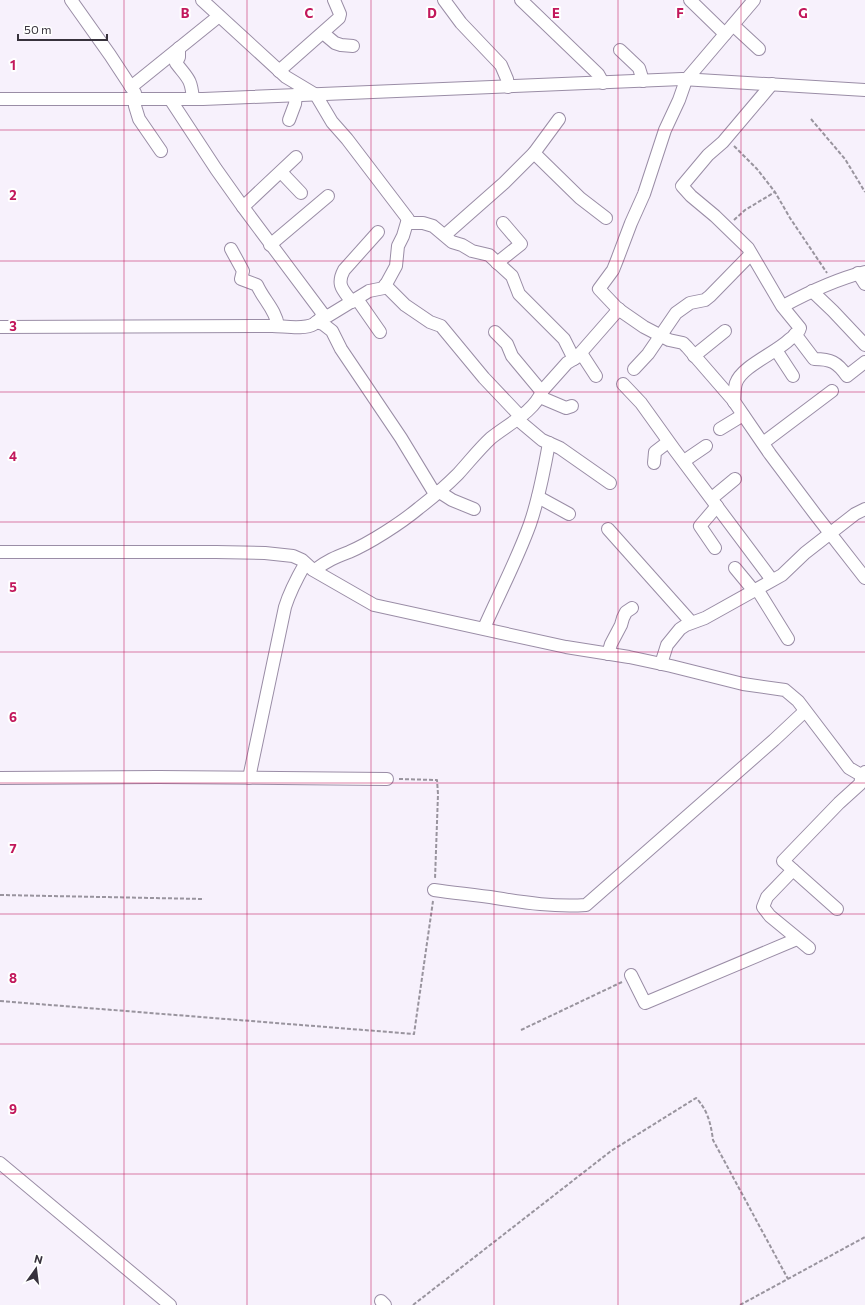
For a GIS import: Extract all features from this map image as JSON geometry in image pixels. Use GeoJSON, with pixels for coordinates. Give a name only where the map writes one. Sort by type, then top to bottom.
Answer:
{"type":"FeatureCollection","features":[{"type":"Feature","properties":{"kind":"street"},"geometry":{"type":"LineString","coordinates":[[71,0],[135,93],[135,106],[139,119],[161,151]]}},
{"type":"Feature","properties":{"kind":"street"},"geometry":{"type":"LineString","coordinates":[[0,327],[296,327],[314,324],[320,318],[328,316],[369,291],[374,289],[381,290],[384,288],[396,266],[398,246],[403,236],[408,219],[406,215],[364,162],[348,139],[332,122],[316,94],[286,77],[202,0]]}},
{"type":"Feature","properties":{"kind":"street"},"geometry":{"type":"LineString","coordinates":[[279,71],[339,18],[340,14],[334,0]]}},
{"type":"Feature","properties":{"kind":"street"},"geometry":{"type":"LineString","coordinates":[[444,0],[461,23],[501,65],[507,79],[508,86]]}},
{"type":"Feature","properties":{"kind":"street"},"geometry":{"type":"LineString","coordinates":[[522,0],[598,74],[603,83]]}},
{"type":"Feature","properties":{"kind":"street"},"geometry":{"type":"LineString","coordinates":[[690,0],[759,49]]}},
{"type":"Feature","properties":{"kind":"street"},"geometry":{"type":"LineString","coordinates":[[754,0],[686,80],[679,100],[665,130],[644,194],[613,270],[599,289],[618,309],[644,327],[669,340],[683,343],[734,402],[763,443],[865,578]]}},
{"type":"Feature","properties":{"kind":"street"},"geometry":{"type":"LineString","coordinates":[[131,87],[219,16]]}},
{"type":"Feature","properties":{"kind":"street"},"geometry":{"type":"LineString","coordinates":[[323,33],[335,43],[352,46]]}},
{"type":"Feature","properties":{"kind":"street"},"geometry":{"type":"LineString","coordinates":[[179,48],[179,57],[176,63],[191,83],[193,99]]}},
{"type":"Feature","properties":{"kind":"street"},"geometry":{"type":"LineString","coordinates":[[620,50],[639,68],[643,81]]}},
{"type":"Feature","properties":{"kind":"street"},"geometry":{"type":"LineString","coordinates":[[0,99],[193,99],[686,80],[865,90]]}},
{"type":"Feature","properties":{"kind":"street"},"geometry":{"type":"LineString","coordinates":[[734,402],[736,385],[740,376],[754,363],[763,359],[784,345],[799,331],[800,328],[782,306],[748,248],[682,186],[708,155],[727,138],[772,84]]}},
{"type":"Feature","properties":{"kind":"street"},"geometry":{"type":"LineString","coordinates":[[289,120],[296,95]]}},
{"type":"Feature","properties":{"kind":"street"},"geometry":{"type":"LineString","coordinates":[[170,99],[216,169],[270,245],[323,324],[332,331],[341,349],[437,493],[474,509]]}},
{"type":"Feature","properties":{"kind":"street"},"geometry":{"type":"LineString","coordinates":[[445,235],[504,183],[534,153],[559,119]]}},
{"type":"Feature","properties":{"kind":"street"},"geometry":{"type":"LineString","coordinates":[[534,153],[580,198],[606,218]]}},
{"type":"Feature","properties":{"kind":"street"},"geometry":{"type":"LineString","coordinates":[[243,207],[296,157]]}},
{"type":"Feature","properties":{"kind":"street"},"geometry":{"type":"LineString","coordinates":[[281,172],[301,193]]}},
{"type":"Feature","properties":{"kind":"street"},"geometry":{"type":"LineString","coordinates":[[270,245],[328,196]]}},
{"type":"Feature","properties":{"kind":"street"},"geometry":{"type":"LineString","coordinates":[[407,223],[423,223],[433,226],[452,242],[462,245],[472,251],[489,255],[512,276],[519,294],[564,339],[577,356],[596,376]]}},
{"type":"Feature","properties":{"kind":"street"},"geometry":{"type":"LineString","coordinates":[[497,263],[521,244],[503,223]]}},
{"type":"Feature","properties":{"kind":"street"},"geometry":{"type":"LineString","coordinates":[[378,232],[344,270],[340,277],[340,284],[380,332]]}},
{"type":"Feature","properties":{"kind":"street"},"geometry":{"type":"LineString","coordinates":[[231,248],[243,271],[241,279],[256,285],[277,317],[278,326]]}},
{"type":"Feature","properties":{"kind":"street"},"geometry":{"type":"LineString","coordinates":[[634,369],[648,354],[660,335],[682,308],[690,303],[705,300],[751,254]]}},
{"type":"Feature","properties":{"kind":"street"},"geometry":{"type":"LineString","coordinates":[[782,306],[833,282],[863,276]]}},
{"type":"Feature","properties":{"kind":"street"},"geometry":{"type":"LineString","coordinates":[[385,285],[405,305],[430,322],[441,326],[518,418],[542,440],[560,448],[610,483]]}},
{"type":"Feature","properties":{"kind":"street"},"geometry":{"type":"LineString","coordinates":[[812,291],[833,310],[865,345]]}},
{"type":"Feature","properties":{"kind":"street"},"geometry":{"type":"LineString","coordinates":[[249,778],[285,607],[295,582],[310,567],[350,552],[384,533],[437,493],[489,440],[529,411],[567,363],[577,356],[618,309]]}},
{"type":"Feature","properties":{"kind":"street"},"geometry":{"type":"LineString","coordinates":[[694,356],[725,331]]}},
{"type":"Feature","properties":{"kind":"street"},"geometry":{"type":"LineString","coordinates":[[495,332],[507,344],[512,356],[541,395],[566,408],[572,406]]}},
{"type":"Feature","properties":{"kind":"street"},"geometry":{"type":"LineString","coordinates":[[795,334],[814,360],[824,359],[835,363],[847,376],[865,362]]}},
{"type":"Feature","properties":{"kind":"street"},"geometry":{"type":"LineString","coordinates":[[776,350],[793,376]]}},
{"type":"Feature","properties":{"kind":"street"},"geometry":{"type":"LineString","coordinates":[[624,384],[641,403],[668,442],[684,461],[772,580]]}},
{"type":"Feature","properties":{"kind":"street"},"geometry":{"type":"LineString","coordinates":[[763,443],[832,391]]}},
{"type":"Feature","properties":{"kind":"street"},"geometry":{"type":"LineString","coordinates":[[720,429],[743,415]]}},
{"type":"Feature","properties":{"kind":"street"},"geometry":{"type":"LineString","coordinates":[[654,463],[655,452],[668,442]]}},
{"type":"Feature","properties":{"kind":"street"},"geometry":{"type":"LineString","coordinates":[[484,628],[530,524],[538,497],[549,443]]}},
{"type":"Feature","properties":{"kind":"street"},"geometry":{"type":"LineString","coordinates":[[684,461],[706,446]]}},
{"type":"Feature","properties":{"kind":"street"},"geometry":{"type":"LineString","coordinates":[[716,548],[700,526],[714,502],[735,479]]}},
{"type":"Feature","properties":{"kind":"street"},"geometry":{"type":"LineString","coordinates":[[538,497],[569,514]]}},
{"type":"Feature","properties":{"kind":"street"},"geometry":{"type":"LineString","coordinates":[[661,664],[667,645],[680,629],[692,622],[705,618],[782,575],[805,554],[856,514],[865,509]]}},
{"type":"Feature","properties":{"kind":"street"},"geometry":{"type":"LineString","coordinates":[[608,529],[692,622]]}},
{"type":"Feature","properties":{"kind":"street"},"geometry":{"type":"LineString","coordinates":[[0,552],[265,553],[293,556],[374,604],[566,647],[661,664],[743,684],[785,690],[794,696],[849,768],[863,773],[860,784],[839,802],[783,861],[837,909]]}},
{"type":"Feature","properties":{"kind":"street"},"geometry":{"type":"LineString","coordinates":[[735,568],[755,590],[788,639]]}},
{"type":"Feature","properties":{"kind":"street"},"geometry":{"type":"LineString","coordinates":[[608,654],[622,618],[626,612],[632,608]]}},
{"type":"Feature","properties":{"kind":"street"},"geometry":{"type":"LineString","coordinates":[[434,890],[497,898],[515,902],[554,905],[586,905],[774,740],[804,710]]}},
{"type":"Feature","properties":{"kind":"street"},"geometry":{"type":"LineString","coordinates":[[0,778],[158,777],[387,779]]}},
{"type":"Feature","properties":{"kind":"street"},"geometry":{"type":"LineString","coordinates":[[793,870],[767,897],[763,907],[770,916],[809,948]]}},
{"type":"Feature","properties":{"kind":"street"},"geometry":{"type":"LineString","coordinates":[[631,976],[645,1003],[797,939]]}},
{"type":"Feature","properties":{"kind":"street"},"geometry":{"type":"LineString","coordinates":[[0,1163],[170,1305]]}},
{"type":"Feature","properties":{"kind":"path"},"geometry":{"type":"LineString","coordinates":[[811,119],[845,159],[865,192]]}},
{"type":"Feature","properties":{"kind":"path"},"geometry":{"type":"LineString","coordinates":[[727,138],[775,192],[790,218],[833,282]]}},
{"type":"Feature","properties":{"kind":"path"},"geometry":{"type":"LineString","coordinates":[[726,227],[745,210],[775,192]]}},
{"type":"Feature","properties":{"kind":"path"},"geometry":{"type":"LineString","coordinates":[[0,894],[204,899]]}},
{"type":"Feature","properties":{"kind":"path"},"geometry":{"type":"LineString","coordinates":[[521,1030],[631,976]]}},
{"type":"Feature","properties":{"kind":"path"},"geometry":{"type":"LineString","coordinates":[[0,1001],[414,1034]]}},
{"type":"Feature","properties":{"kind":"path"},"geometry":{"type":"LineString","coordinates":[[413,1305],[611,1151],[696,1098],[701,1103],[709,1120],[713,1140],[788,1279]]}},
{"type":"Feature","properties":{"kind":"path"},"geometry":{"type":"LineString","coordinates":[[740,1305],[865,1237]]}}]}
